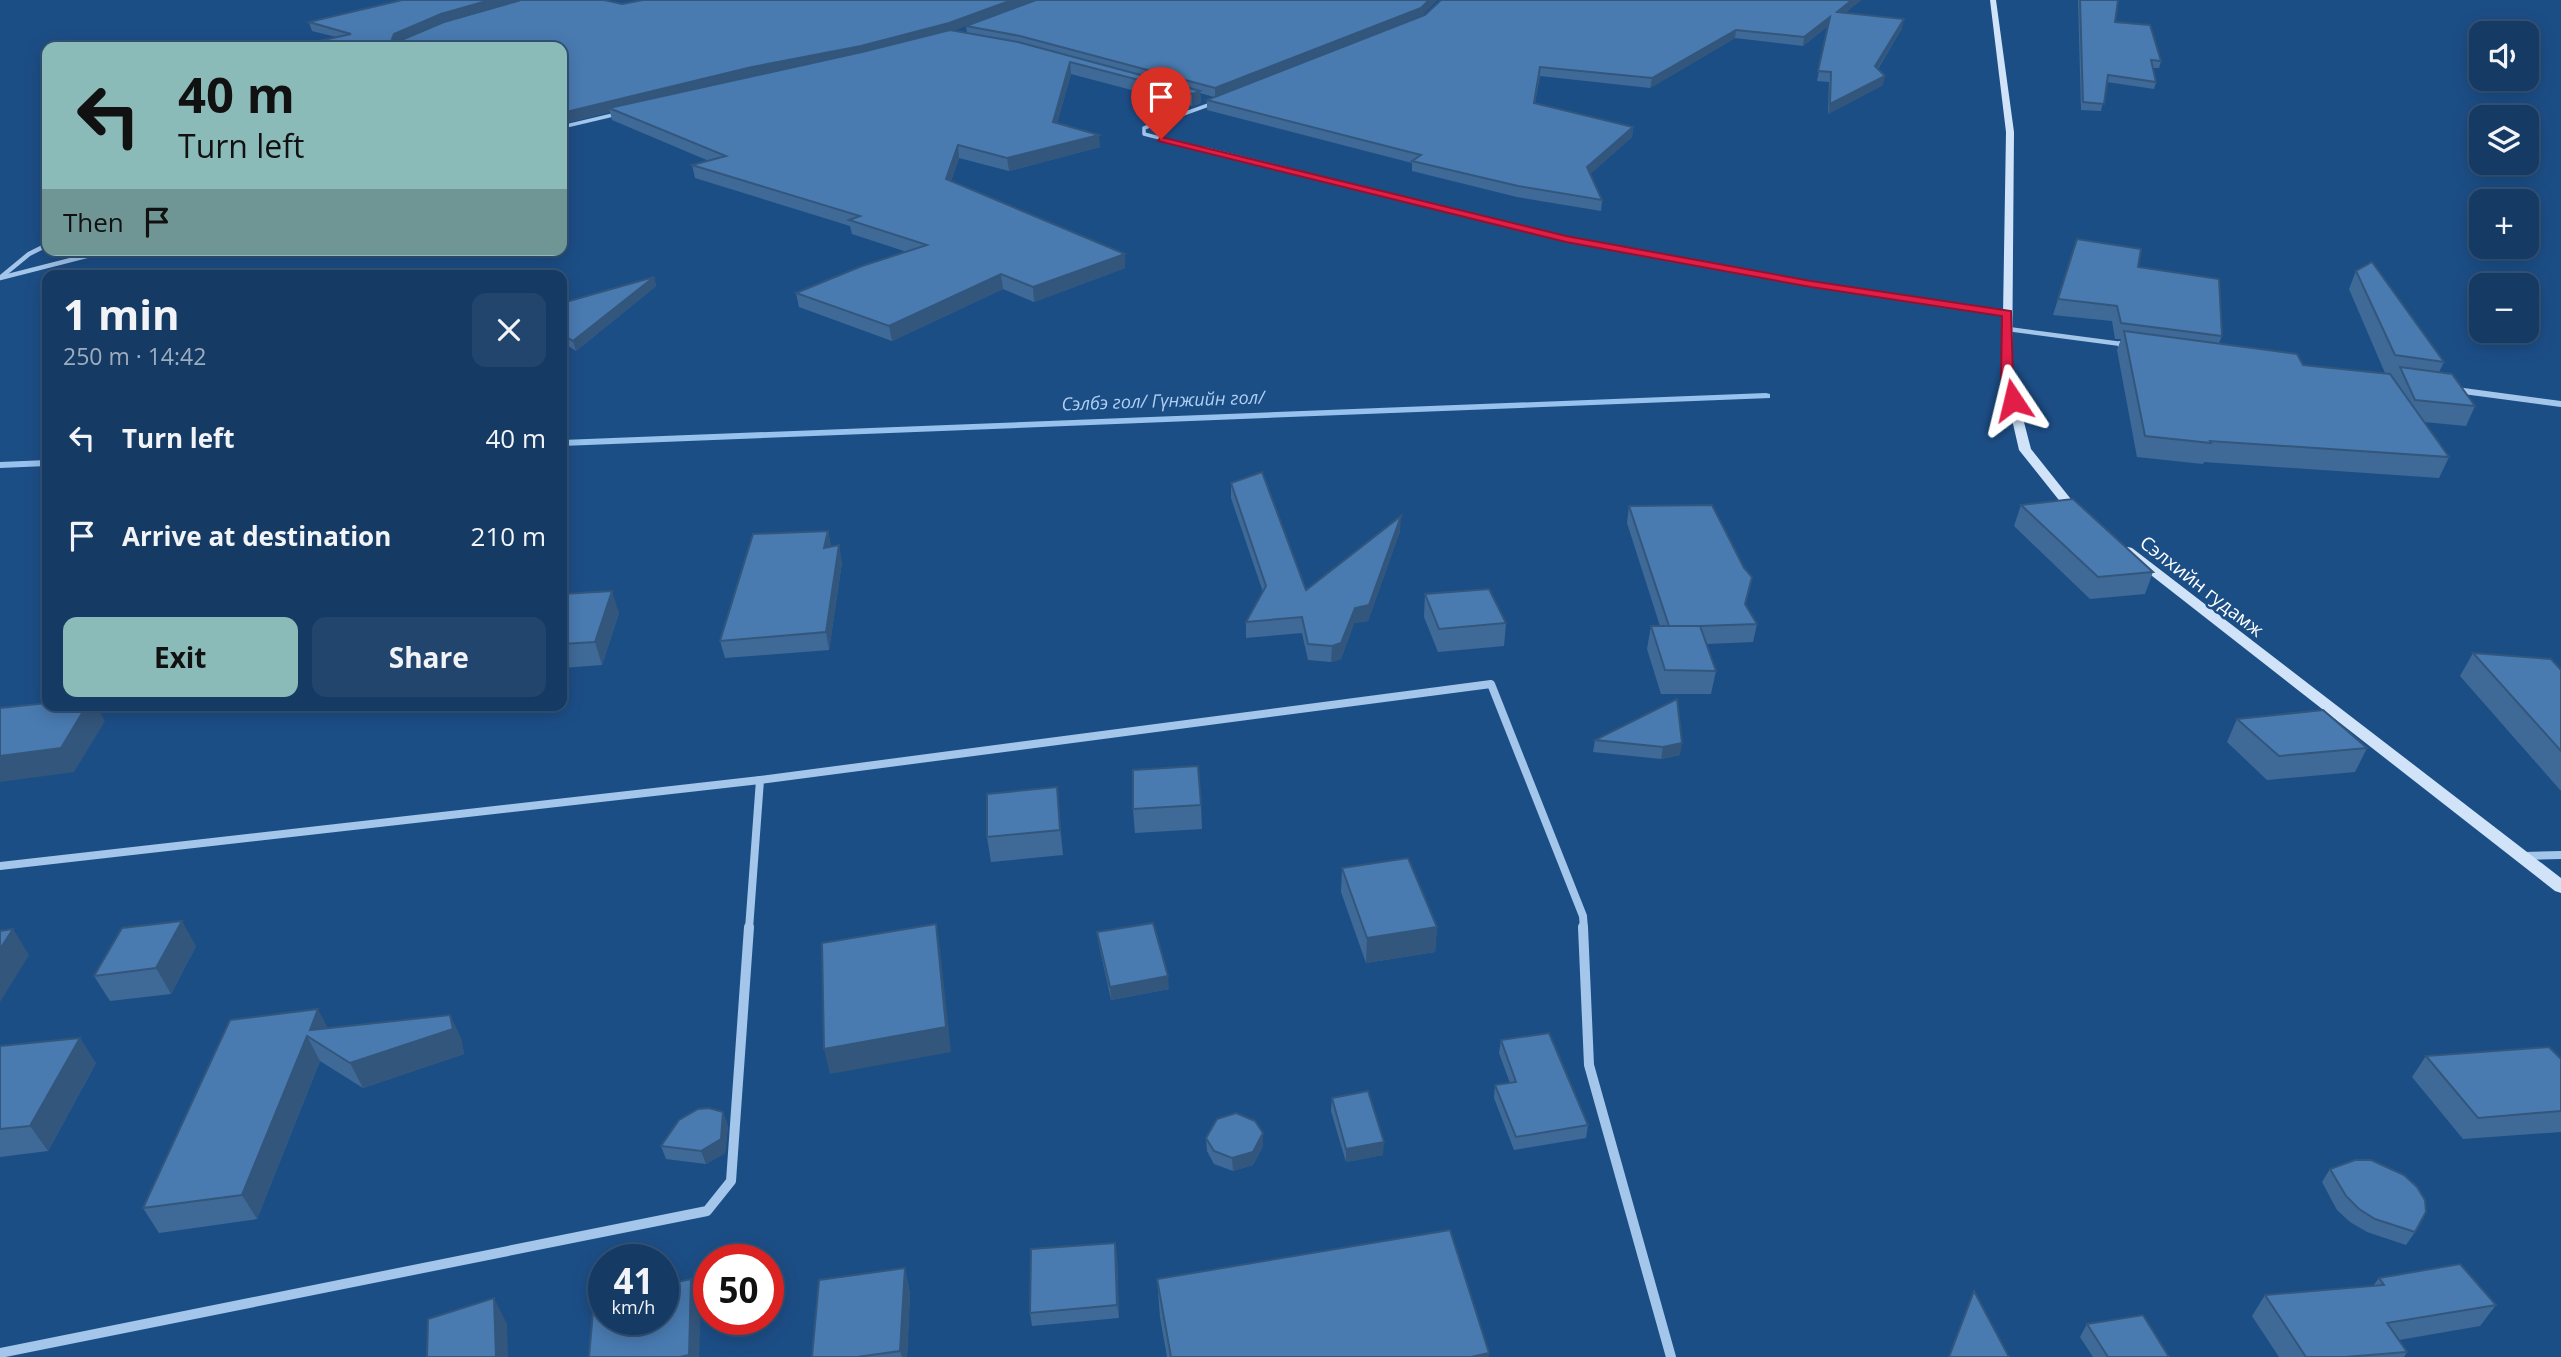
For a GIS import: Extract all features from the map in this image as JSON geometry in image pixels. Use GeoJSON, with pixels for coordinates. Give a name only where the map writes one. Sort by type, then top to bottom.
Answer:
{"type":"FeatureCollection","features":[{"type":"Feature","properties":{"kind":"main road"},"geometry":{"type":"LineString","coordinates":[[1993,0],[2010,132],[2007,376],[2025,450],[2070,506],[2091,522]]}},
{"type":"Feature","properties":{"kind":"main road","name":"Сэлхийн гудамж"},"geometry":{"type":"LineString","coordinates":[[2123,547],[2561,887]]}},
{"type":"Feature","properties":{"kind":"street"},"geometry":{"type":"LineString","coordinates":[[1206,100],[1215,102],[1151,124],[1144,128],[1144,134],[1566,239],[1811,284],[2008,313]]}},
{"type":"Feature","properties":{"kind":"street"},"geometry":{"type":"LineString","coordinates":[[567,126],[629,111]]}},
{"type":"Feature","properties":{"kind":"street"},"geometry":{"type":"LineString","coordinates":[[0,278],[29,254],[42,248]]}},
{"type":"Feature","properties":{"kind":"street"},"geometry":{"type":"LineString","coordinates":[[0,278],[86,256]]}},
{"type":"Feature","properties":{"kind":"street"},"geometry":{"type":"LineString","coordinates":[[2008,330],[2137,346]]}},
{"type":"Feature","properties":{"kind":"street"},"geometry":{"type":"LineString","coordinates":[[2454,390],[2561,404]]}},
{"type":"Feature","properties":{"kind":"street"},"geometry":{"type":"LineString","coordinates":[[0,866],[760,780],[1491,684],[1583,916],[1589,1065],[1671,1357]]}},
{"type":"Feature","properties":{"kind":"street"},"geometry":{"type":"LineString","coordinates":[[0,1353],[707,1211],[731,1181],[760,780]]}},
{"type":"Feature","properties":{"kind":"street"},"geometry":{"type":"LineString","coordinates":[[2521,856],[2561,855]]}},
{"type":"Feature","properties":{"kind":"building"},"geometry":{"type":"Polygon","coordinates":[[[402,0],[490,0],[441,14],[394,34],[392,39],[397,42],[314,42],[351,34],[309,22],[402,0]]]}},
{"type":"Feature","properties":{"kind":"building"},"geometry":{"type":"Polygon","coordinates":[[[521,0],[604,0],[622,4],[643,0],[1012,0],[949,23],[861,46],[752,67],[567,112],[567,42],[397,42],[444,22],[521,0]]]}},
{"type":"Feature","properties":{"kind":"building"},"geometry":{"type":"Polygon","coordinates":[[[1036,0],[1429,0],[1421,8],[1215,88],[1020,36],[966,26],[1036,0]]]}},
{"type":"Feature","properties":{"kind":"building"},"geometry":{"type":"Polygon","coordinates":[[[1441,0],[1852,0],[1837,12],[1904,19],[1875,66],[1885,76],[1830,104],[1831,72],[1818,71],[1830,17],[1804,37],[1736,30],[1652,78],[1540,67],[1534,103],[1633,127],[1587,167],[1602,200],[1518,186],[1412,161],[1421,155],[1207,100],[1425,15],[1441,0]]]}},
{"type":"Feature","properties":{"kind":"building"},"geometry":{"type":"Polygon","coordinates":[[[2080,0],[2118,0],[2115,22],[2150,25],[2161,61],[2151,60],[2156,82],[2108,75],[2104,104],[2083,102],[2080,0]]]}},
{"type":"Feature","properties":{"kind":"building"},"geometry":{"type":"Polygon","coordinates":[[[950,30],[1018,42],[1200,91],[1192,94],[1070,62],[1053,122],[1099,135],[1007,158],[958,145],[946,179],[1125,254],[1033,287],[1001,274],[889,326],[796,293],[862,266],[927,245],[849,220],[860,216],[692,165],[726,156],[609,108],[862,52],[950,30]]]}},
{"type":"Feature","properties":{"kind":"building"},"geometry":{"type":"Polygon","coordinates":[[[2077,239],[2141,249],[2138,267],[2219,279],[2222,336],[2121,323],[2117,306],[2058,299],[2077,239]]]}},
{"type":"Feature","properties":{"kind":"building"},"geometry":{"type":"Polygon","coordinates":[[[2372,262],[2444,362],[2395,355],[2356,271],[2372,262]]]}},
{"type":"Feature","properties":{"kind":"building"},"geometry":{"type":"Polygon","coordinates":[[[654,277],[573,341],[567,337],[567,302],[654,277]]]}},
{"type":"Feature","properties":{"kind":"building"},"geometry":{"type":"Polygon","coordinates":[[[2124,331],[2297,354],[2303,365],[2390,374],[2449,457],[2210,441],[2211,443],[2145,436],[2124,331]]]}},
{"type":"Feature","properties":{"kind":"building"},"geometry":{"type":"Polygon","coordinates":[[[2400,367],[2452,374],[2475,406],[2415,400],[2400,367]]]}},
{"type":"Feature","properties":{"kind":"building"},"geometry":{"type":"Polygon","coordinates":[[[1262,472],[1306,590],[1401,516],[1369,605],[1355,608],[1341,643],[1332,646],[1308,644],[1302,617],[1246,622],[1266,586],[1231,483],[1262,472]]]}},
{"type":"Feature","properties":{"kind":"building"},"geometry":{"type":"Polygon","coordinates":[[[2073,499],[2153,572],[2098,577],[2021,505],[2073,499]]]}},
{"type":"Feature","properties":{"kind":"building"},"geometry":{"type":"Polygon","coordinates":[[[1712,505],[1744,568],[1752,577],[1745,604],[1757,624],[1669,626],[1629,506],[1712,505]]]}},
{"type":"Feature","properties":{"kind":"building"},"geometry":{"type":"Polygon","coordinates":[[[828,531],[824,548],[839,545],[826,632],[720,641],[753,534],[828,531]]]}},
{"type":"Feature","properties":{"kind":"building"},"geometry":{"type":"Polygon","coordinates":[[[1489,589],[1506,623],[1439,629],[1425,594],[1489,589]]]}},
{"type":"Feature","properties":{"kind":"building"},"geometry":{"type":"Polygon","coordinates":[[[612,591],[595,642],[567,644],[567,594],[612,591]]]}},
{"type":"Feature","properties":{"kind":"building"},"geometry":{"type":"Polygon","coordinates":[[[1651,626],[1700,626],[1716,671],[1665,670],[1651,626]]]}},
{"type":"Feature","properties":{"kind":"building"},"geometry":{"type":"Polygon","coordinates":[[[2473,653],[2551,659],[2561,670],[2561,751],[2473,653]]]}},
{"type":"Feature","properties":{"kind":"building"},"geometry":{"type":"Polygon","coordinates":[[[1677,699],[1682,743],[1663,747],[1595,740],[1677,699]]]}},
{"type":"Feature","properties":{"kind":"building"},"geometry":{"type":"Polygon","coordinates":[[[42,704],[42,711],[83,711],[61,748],[0,756],[0,708],[42,704]]]}},
{"type":"Feature","properties":{"kind":"building"},"geometry":{"type":"Polygon","coordinates":[[[2323,710],[2367,748],[2279,756],[2237,719],[2323,710]]]}},
{"type":"Feature","properties":{"kind":"building"},"geometry":{"type":"Polygon","coordinates":[[[1198,766],[1201,805],[1133,809],[1133,770],[1198,766]]]}},
{"type":"Feature","properties":{"kind":"building"},"geometry":{"type":"Polygon","coordinates":[[[1057,787],[1060,830],[987,837],[987,794],[1057,787]]]}},
{"type":"Feature","properties":{"kind":"building"},"geometry":{"type":"Polygon","coordinates":[[[1408,858],[1437,927],[1367,938],[1342,868],[1408,858]]]}},
{"type":"Feature","properties":{"kind":"building"},"geometry":{"type":"Polygon","coordinates":[[[182,921],[156,968],[94,976],[122,928],[182,921]]]}},
{"type":"Feature","properties":{"kind":"building"},"geometry":{"type":"Polygon","coordinates":[[[1153,923],[1168,976],[1110,987],[1097,932],[1153,923]]]}},
{"type":"Feature","properties":{"kind":"building"},"geometry":{"type":"Polygon","coordinates":[[[936,924],[946,1027],[824,1049],[822,943],[936,924]]]}},
{"type":"Feature","properties":{"kind":"building"},"geometry":{"type":"Polygon","coordinates":[[[13,929],[0,949],[0,931],[13,929]]]}},
{"type":"Feature","properties":{"kind":"building"},"geometry":{"type":"Polygon","coordinates":[[[318,1009],[310,1030],[450,1015],[453,1029],[350,1063],[307,1036],[242,1195],[143,1208],[230,1020],[318,1009]]]}},
{"type":"Feature","properties":{"kind":"building"},"geometry":{"type":"Polygon","coordinates":[[[1549,1033],[1588,1125],[1516,1137],[1495,1085],[1516,1082],[1501,1040],[1549,1033]]]}},
{"type":"Feature","properties":{"kind":"building"},"geometry":{"type":"Polygon","coordinates":[[[80,1038],[30,1126],[0,1129],[0,1046],[80,1038]]]}},
{"type":"Feature","properties":{"kind":"building"},"geometry":{"type":"Polygon","coordinates":[[[2549,1047],[2561,1059],[2561,1111],[2478,1118],[2426,1056],[2549,1047]]]}},
{"type":"Feature","properties":{"kind":"building"},"geometry":{"type":"Polygon","coordinates":[[[1368,1091],[1384,1142],[1346,1149],[1332,1098],[1368,1091]]]}},
{"type":"Feature","properties":{"kind":"building"},"geometry":{"type":"Polygon","coordinates":[[[709,1108],[723,1112],[721,1139],[701,1151],[661,1146],[679,1120],[698,1109],[709,1108]]]}},
{"type":"Feature","properties":{"kind":"building"},"geometry":{"type":"Polygon","coordinates":[[[1236,1113],[1255,1121],[1263,1133],[1253,1152],[1232,1158],[1214,1151],[1206,1138],[1217,1119],[1236,1113]]]}},
{"type":"Feature","properties":{"kind":"building"},"geometry":{"type":"Polygon","coordinates":[[[2355,1160],[2371,1160],[2404,1175],[2417,1187],[2425,1200],[2426,1212],[2415,1232],[2375,1219],[2359,1209],[2346,1196],[2330,1169],[2355,1160]]]}},
{"type":"Feature","properties":{"kind":"building"},"geometry":{"type":"Polygon","coordinates":[[[1450,1230],[1489,1353],[1471,1357],[1171,1357],[1157,1279],[1450,1230]]]}},
{"type":"Feature","properties":{"kind":"building"},"geometry":{"type":"Polygon","coordinates":[[[1115,1243],[1117,1305],[1030,1313],[1031,1249],[1115,1243]]]}},
{"type":"Feature","properties":{"kind":"building"},"geometry":{"type":"Polygon","coordinates":[[[2460,1264],[2496,1305],[2387,1323],[2407,1352],[2306,1357],[2265,1295],[2384,1285],[2379,1278],[2460,1264]]]}},
{"type":"Feature","properties":{"kind":"building"},"geometry":{"type":"Polygon","coordinates":[[[905,1268],[900,1351],[857,1357],[812,1357],[819,1280],[905,1268]]]}},
{"type":"Feature","properties":{"kind":"building"},"geometry":{"type":"Polygon","coordinates":[[[691,1279],[689,1355],[589,1357],[591,1335],[679,1335],[679,1282],[691,1279]]]}},
{"type":"Feature","properties":{"kind":"building"},"geometry":{"type":"Polygon","coordinates":[[[1974,1291],[2009,1357],[1949,1357],[1974,1291]]]}},
{"type":"Feature","properties":{"kind":"building"},"geometry":{"type":"Polygon","coordinates":[[[494,1298],[496,1357],[427,1357],[428,1319],[494,1298]]]}},
{"type":"Feature","properties":{"kind":"building"},"geometry":{"type":"Polygon","coordinates":[[[2143,1315],[2169,1357],[2108,1357],[2087,1324],[2143,1315]]]}},
{"type":"Feature","properties":{"kind":"waterway","name":"Сэлбэ гол/ Гүнжийн гол/"},"geometry":{"type":"LineString","coordinates":[[567,443],[1766,396]]}},
{"type":"Feature","properties":{"kind":"waterway","name":"Сэлбэ гол/ Гүнжийн гол/"},"geometry":{"type":"LineString","coordinates":[[0,465],[42,463]]}},
{"type":"Feature","properties":{"kind":"route"},"geometry":{"type":"LineString","coordinates":[[1161,139],[1566,239],[1811,284],[2008,313],[2007,376],[2013,400]]}}]}
